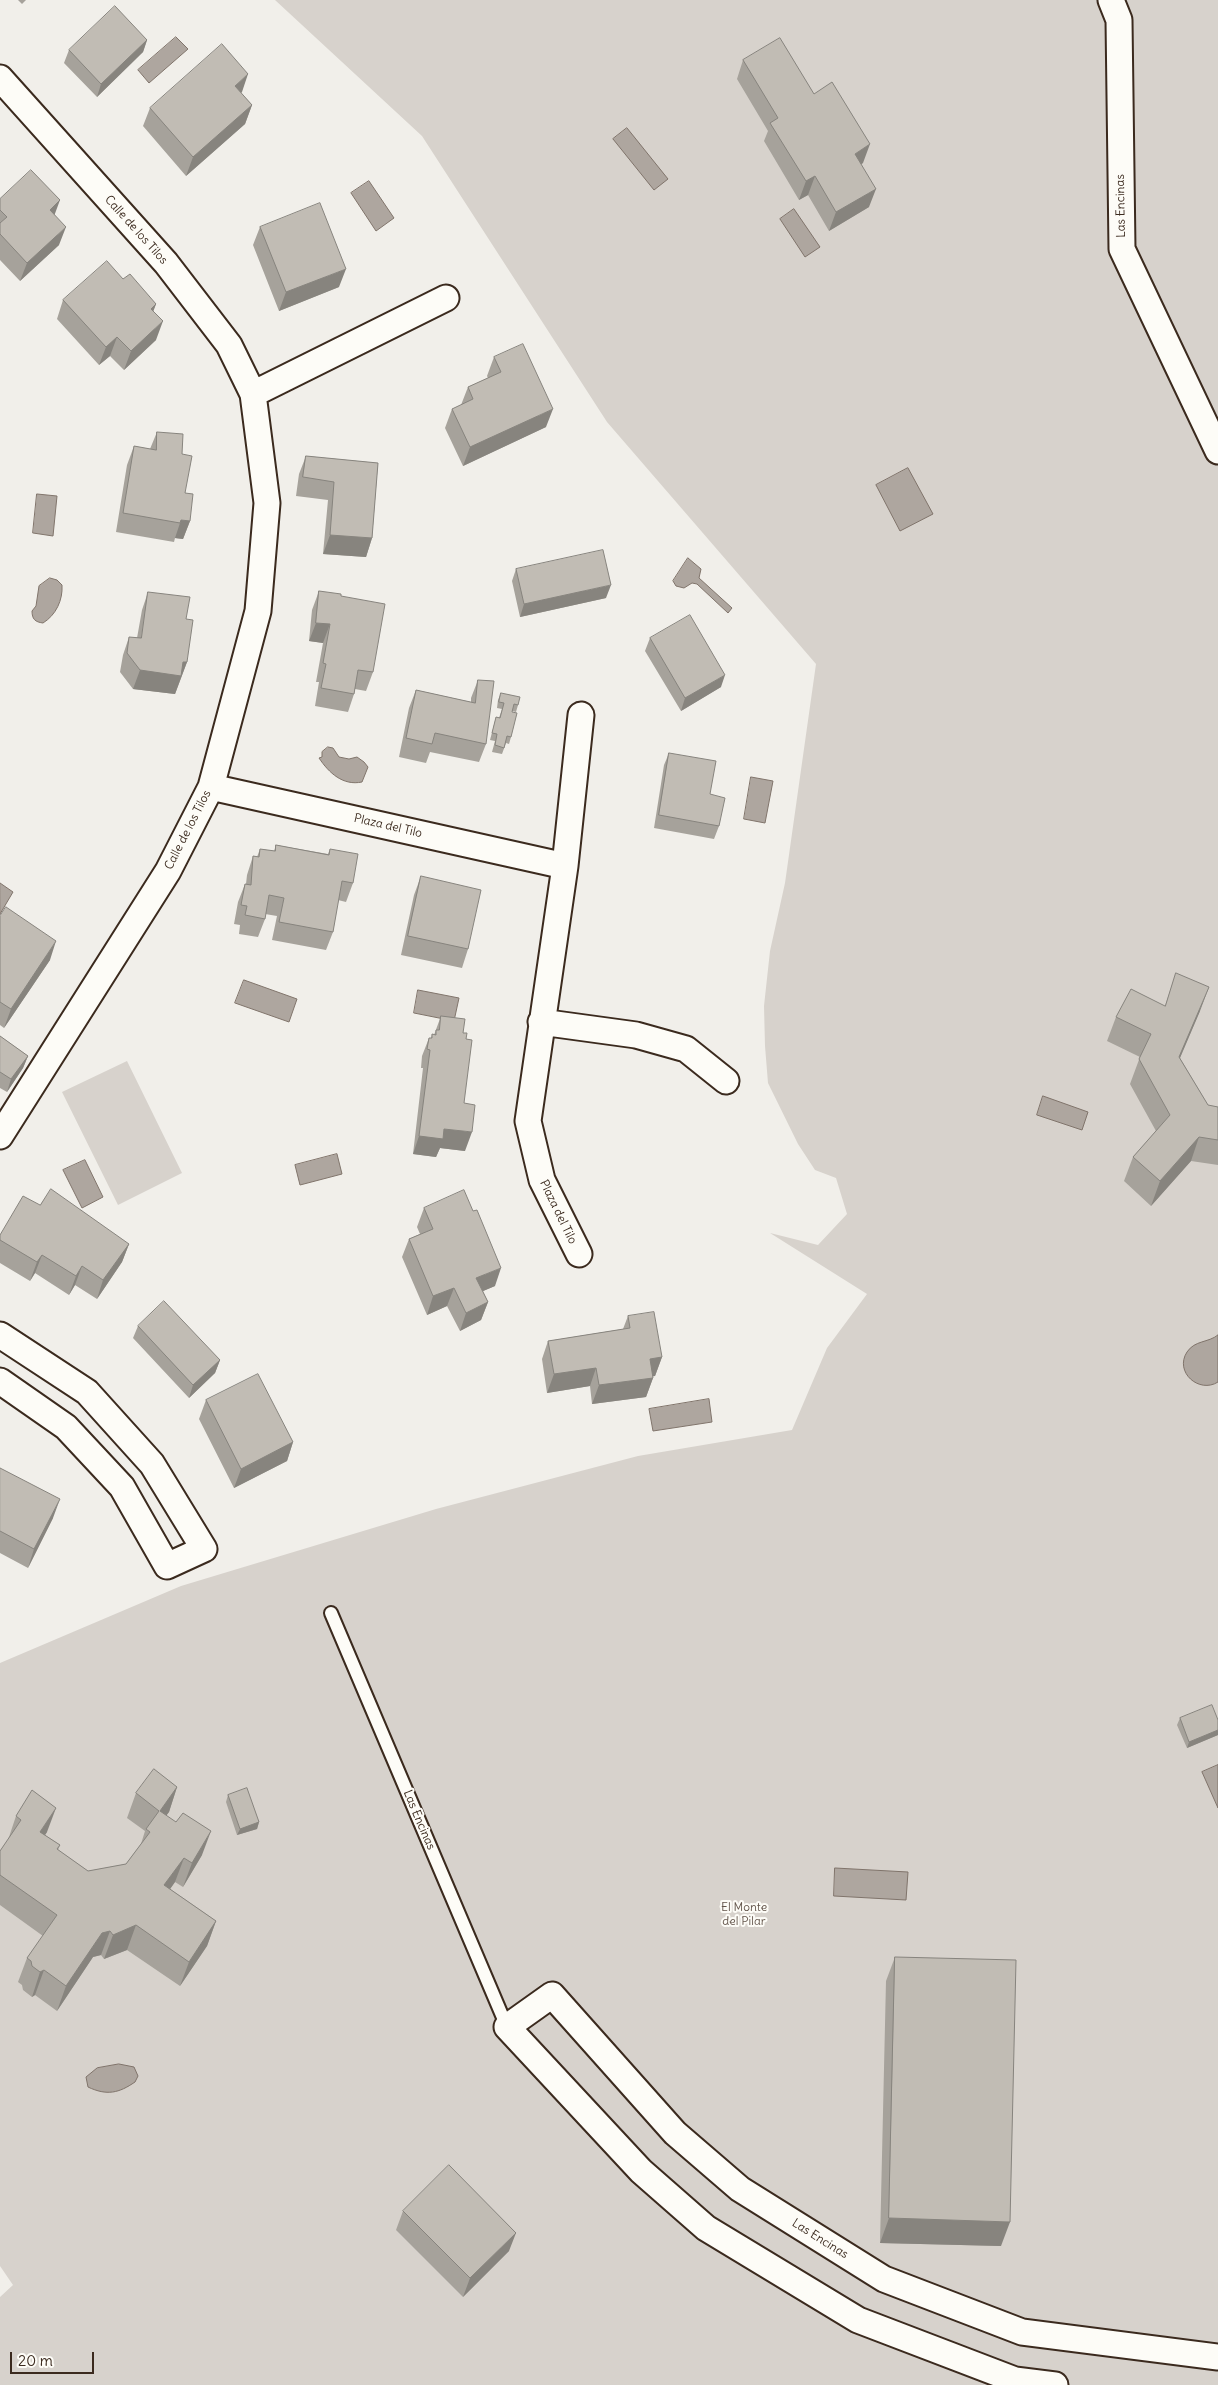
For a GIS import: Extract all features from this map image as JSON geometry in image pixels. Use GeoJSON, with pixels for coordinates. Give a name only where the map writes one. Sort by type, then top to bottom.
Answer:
{"type":"FeatureCollection","features":[{"type":"Feature","properties":{"kind":"street","name":"Las Encinas"},"geometry":{"type":"LineString","coordinates":[[1111,0],[1119,20],[1122,249],[1218,451]]}},
{"type":"Feature","properties":{"kind":"street","name":"Calle de los Tilos"},"geometry":{"type":"LineString","coordinates":[[0,78],[166,263],[229,345],[254,394],[268,503],[258,612],[211,787],[168,871],[0,1136]]}},
{"type":"Feature","properties":{"kind":"street"},"geometry":{"type":"LineString","coordinates":[[254,394],[446,298]]}},
{"type":"Feature","properties":{"kind":"street","name":"Plaza del Tilo"},"geometry":{"type":"LineString","coordinates":[[579,1254],[542,1180],[528,1121],[565,866],[581,714]]}},
{"type":"Feature","properties":{"kind":"street","name":"Plaza del Tilo"},"geometry":{"type":"LineString","coordinates":[[211,787],[565,866]]}},
{"type":"Feature","properties":{"kind":"street"},"geometry":{"type":"LineString","coordinates":[[541,1022],[636,1036],[686,1049],[726,1080]]}},
{"type":"Feature","properties":{"kind":"street"},"geometry":{"type":"LineString","coordinates":[[0,1334],[87,1392],[152,1464],[204,1550],[167,1566],[122,1486],[66,1427],[0,1382]]}},
{"type":"Feature","properties":{"kind":"street","name":"Las Encinas"},"geometry":{"type":"LineString","coordinates":[[1055,2385],[1014,2380],[858,2320],[706,2228],[641,2171],[507,2027],[552,1994],[675,2133],[740,2189],[884,2279],[1022,2332],[1218,2357]]}},
{"type":"Feature","properties":{"kind":"lane","name":"Las Encinas"},"geometry":{"type":"LineString","coordinates":[[330,1613],[507,2027]]}},
{"type":"Feature","properties":{"kind":"green space","name":"El Monte del Pilar"},"geometry":{"type":"Polygon","coordinates":[[[275,0],[1218,0],[1218,2385],[0,2385],[0,2297],[13,2285],[0,2266],[0,1663],[181,1586],[436,1509],[638,1456],[792,1430],[827,1348],[867,1294],[770,1233],[818,1245],[847,1214],[836,1178],[815,1170],[798,1144],[768,1083],[765,1046],[764,1006],[770,951],[785,883],[816,664],[607,422],[422,136],[275,0]]]}},
{"type":"Feature","properties":{"kind":"green space"},"geometry":{"type":"Polygon","coordinates":[[[127,1061],[182,1173],[118,1205],[62,1092],[127,1061]]]}},
{"type":"Feature","properties":{"kind":"shaded area"},"geometry":{"type":"Polygon","coordinates":[[[176,37],[188,49],[149,83],[138,70],[176,37]]]}},
{"type":"Feature","properties":{"kind":"shaded area"},"geometry":{"type":"Polygon","coordinates":[[[627,128],[668,179],[654,190],[613,139],[627,128]]]}},
{"type":"Feature","properties":{"kind":"shaded area"},"geometry":{"type":"Polygon","coordinates":[[[369,181],[394,218],[376,231],[351,193],[369,181]]]}},
{"type":"Feature","properties":{"kind":"shaded area"},"geometry":{"type":"Polygon","coordinates":[[[794,209],[820,247],[805,257],[780,219],[794,209]]]}},
{"type":"Feature","properties":{"kind":"shaded area"},"geometry":{"type":"Polygon","coordinates":[[[908,468],[933,514],[900,531],[876,485],[908,468]]]}},
{"type":"Feature","properties":{"kind":"shaded area"},"geometry":{"type":"Polygon","coordinates":[[[37,494],[57,496],[53,536],[33,533],[37,494]]]}},
{"type":"Feature","properties":{"kind":"shaded area"},"geometry":{"type":"Polygon","coordinates":[[[688,558],[701,569],[699,578],[732,608],[728,613],[697,584],[692,583],[684,588],[676,586],[673,581],[688,558]]]}},
{"type":"Feature","properties":{"kind":"shaded area"},"geometry":{"type":"Polygon","coordinates":[[[50,578],[57,580],[62,585],[61,596],[58,607],[52,616],[43,623],[40,623],[33,618],[32,611],[36,606],[39,586],[50,578]]]}},
{"type":"Feature","properties":{"kind":"shaded area"},"geometry":{"type":"Polygon","coordinates":[[[328,747],[333,748],[339,757],[349,759],[357,757],[364,762],[368,767],[362,782],[355,783],[343,780],[327,769],[319,758],[322,757],[322,752],[328,747]]]}},
{"type":"Feature","properties":{"kind":"shaded area"},"geometry":{"type":"Polygon","coordinates":[[[751,777],[773,781],[765,823],[744,819],[751,777]]]}},
{"type":"Feature","properties":{"kind":"shaded area"},"geometry":{"type":"Polygon","coordinates":[[[0,883],[13,892],[0,914],[0,883]]]}},
{"type":"Feature","properties":{"kind":"shaded area"},"geometry":{"type":"Polygon","coordinates":[[[244,980],[297,999],[289,1022],[235,1003],[244,980]]]}},
{"type":"Feature","properties":{"kind":"shaded area"},"geometry":{"type":"Polygon","coordinates":[[[418,990],[459,998],[454,1021],[414,1013],[418,990]]]}},
{"type":"Feature","properties":{"kind":"shaded area"},"geometry":{"type":"Polygon","coordinates":[[[1043,1096],[1088,1112],[1082,1130],[1037,1115],[1043,1096]]]}},
{"type":"Feature","properties":{"kind":"shaded area"},"geometry":{"type":"Polygon","coordinates":[[[337,1154],[342,1174],[300,1185],[295,1165],[337,1154]]]}},
{"type":"Feature","properties":{"kind":"shaded area"},"geometry":{"type":"Polygon","coordinates":[[[85,1160],[103,1197],[82,1208],[63,1170],[85,1160]]]}},
{"type":"Feature","properties":{"kind":"shaded area"},"geometry":{"type":"Polygon","coordinates":[[[1218,1335],[1218,1382],[1211,1385],[1196,1383],[1190,1379],[1184,1367],[1187,1352],[1194,1345],[1218,1335]]]}},
{"type":"Feature","properties":{"kind":"shaded area"},"geometry":{"type":"Polygon","coordinates":[[[709,1399],[712,1422],[653,1431],[649,1409],[709,1399]]]}},
{"type":"Feature","properties":{"kind":"shaded area"},"geometry":{"type":"Polygon","coordinates":[[[1218,1765],[1218,1808],[1202,1772],[1218,1765]]]}},
{"type":"Feature","properties":{"kind":"shaded area"},"geometry":{"type":"Polygon","coordinates":[[[835,1868],[908,1872],[906,1900],[834,1896],[835,1868]]]}},
{"type":"Feature","properties":{"kind":"shaded area"},"geometry":{"type":"Polygon","coordinates":[[[119,2064],[134,2067],[138,2076],[135,2082],[124,2089],[113,2092],[101,2092],[88,2087],[86,2077],[97,2068],[119,2064]]]}},
{"type":"Feature","properties":{"kind":"building"},"geometry":{"type":"Polygon","coordinates":[[[115,6],[147,40],[101,84],[69,50],[115,6]]]}},
{"type":"Feature","properties":{"kind":"building"},"geometry":{"type":"Polygon","coordinates":[[[780,38],[814,94],[832,82],[870,144],[855,154],[876,189],[836,212],[815,176],[806,181],[770,123],[778,118],[743,60],[780,38]]]}},
{"type":"Feature","properties":{"kind":"building"},"geometry":{"type":"Polygon","coordinates":[[[222,44],[248,74],[235,86],[252,105],[193,157],[150,108],[222,44]]]}},
{"type":"Feature","properties":{"kind":"building"},"geometry":{"type":"Polygon","coordinates":[[[31,170],[60,200],[50,210],[66,227],[27,263],[0,234],[0,223],[7,217],[0,210],[0,199],[31,170]]]}},
{"type":"Feature","properties":{"kind":"building"},"geometry":{"type":"Polygon","coordinates":[[[320,203],[346,269],[286,292],[260,227],[320,203]]]}},
{"type":"Feature","properties":{"kind":"building"},"geometry":{"type":"Polygon","coordinates":[[[107,261],[123,279],[130,274],[156,304],[151,309],[163,321],[131,351],[117,337],[106,347],[63,300],[107,261]]]}},
{"type":"Feature","properties":{"kind":"building"},"geometry":{"type":"Polygon","coordinates":[[[523,344],[553,409],[470,447],[452,409],[473,399],[468,387],[501,372],[494,357],[523,344]]]}},
{"type":"Feature","properties":{"kind":"building"},"geometry":{"type":"Polygon","coordinates":[[[157,432],[183,434],[182,454],[192,456],[185,493],[193,494],[190,521],[181,520],[180,523],[123,513],[134,446],[156,450],[157,432]]]}},
{"type":"Feature","properties":{"kind":"building"},"geometry":{"type":"Polygon","coordinates":[[[306,456],[378,463],[372,538],[330,535],[334,482],[303,477],[306,456]]]}},
{"type":"Feature","properties":{"kind":"building"},"geometry":{"type":"Polygon","coordinates":[[[603,550],[611,585],[524,604],[516,569],[603,550]]]}},
{"type":"Feature","properties":{"kind":"building"},"geometry":{"type":"Polygon","coordinates":[[[319,591],[385,604],[373,672],[358,670],[354,694],[321,688],[326,664],[323,663],[330,624],[316,623],[319,591]]]}},
{"type":"Feature","properties":{"kind":"building"},"geometry":{"type":"Polygon","coordinates":[[[148,592],[190,597],[186,619],[193,620],[187,662],[183,662],[181,676],[140,670],[127,653],[129,637],[141,638],[148,592]]]}},
{"type":"Feature","properties":{"kind":"building"},"geometry":{"type":"Polygon","coordinates":[[[690,615],[725,675],[685,698],[650,638],[690,615]]]}},
{"type":"Feature","properties":{"kind":"building"},"geometry":{"type":"Polygon","coordinates":[[[478,680],[494,681],[486,744],[435,733],[432,744],[406,738],[416,690],[475,703],[478,680]]]}},
{"type":"Feature","properties":{"kind":"building"},"geometry":{"type":"Polygon","coordinates":[[[501,693],[520,697],[518,705],[514,704],[512,712],[517,713],[511,737],[507,736],[504,748],[495,745],[497,734],[492,733],[496,717],[500,718],[504,703],[499,702],[501,693]]]}},
{"type":"Feature","properties":{"kind":"building"},"geometry":{"type":"Polygon","coordinates":[[[669,753],[716,761],[710,794],[725,798],[719,826],[659,815],[669,753]]]}},
{"type":"Feature","properties":{"kind":"building"},"geometry":{"type":"Polygon","coordinates":[[[276,845],[329,855],[330,849],[358,854],[353,883],[342,881],[333,932],[279,922],[284,898],[269,895],[265,919],[245,915],[247,906],[241,905],[245,884],[251,885],[253,856],[259,857],[260,849],[275,851],[276,845]]]}},
{"type":"Feature","properties":{"kind":"building"},"geometry":{"type":"Polygon","coordinates":[[[421,876],[481,890],[468,949],[408,936],[421,876]]]}},
{"type":"Feature","properties":{"kind":"building"},"geometry":{"type":"Polygon","coordinates":[[[6,907],[56,941],[11,1009],[0,1002],[0,916],[6,907]]]}},
{"type":"Feature","properties":{"kind":"building"},"geometry":{"type":"Polygon","coordinates":[[[1176,973],[1209,987],[1179,1057],[1208,1105],[1218,1107],[1218,1140],[1199,1137],[1160,1181],[1133,1157],[1170,1115],[1139,1059],[1151,1034],[1116,1017],[1131,989],[1165,1006],[1176,973]]]}},
{"type":"Feature","properties":{"kind":"building"},"geometry":{"type":"Polygon","coordinates":[[[441,1016],[465,1019],[463,1033],[467,1033],[466,1039],[472,1040],[464,1103],[475,1105],[472,1132],[444,1129],[443,1139],[419,1136],[430,1050],[427,1049],[429,1038],[432,1038],[432,1034],[436,1035],[436,1030],[439,1030],[441,1016]]]}},
{"type":"Feature","properties":{"kind":"building"},"geometry":{"type":"Polygon","coordinates":[[[0,1036],[28,1056],[11,1079],[0,1072],[0,1036]]]}},
{"type":"Feature","properties":{"kind":"building"},"geometry":{"type":"Polygon","coordinates":[[[51,1189],[129,1244],[103,1280],[82,1266],[76,1276],[42,1255],[37,1262],[0,1240],[0,1235],[23,1196],[40,1205],[51,1189]]]}},
{"type":"Feature","properties":{"kind":"building"},"geometry":{"type":"Polygon","coordinates":[[[464,1190],[473,1211],[477,1210],[501,1268],[476,1278],[488,1302],[466,1313],[454,1288],[433,1296],[409,1239],[433,1229],[424,1208],[464,1190]]]}},
{"type":"Feature","properties":{"kind":"building"},"geometry":{"type":"Polygon","coordinates":[[[164,1301],[220,1360],[193,1385],[138,1326],[164,1301]]]}},
{"type":"Feature","properties":{"kind":"building"},"geometry":{"type":"Polygon","coordinates":[[[654,1312],[662,1357],[650,1359],[653,1378],[599,1385],[596,1368],[554,1374],[548,1341],[630,1328],[628,1316],[654,1312]]]}},
{"type":"Feature","properties":{"kind":"building"},"geometry":{"type":"Polygon","coordinates":[[[258,1374],[293,1442],[241,1469],[206,1400],[258,1374]]]}},
{"type":"Feature","properties":{"kind":"building"},"geometry":{"type":"Polygon","coordinates":[[[0,1468],[60,1499],[34,1549],[0,1531],[0,1468]]]}},
{"type":"Feature","properties":{"kind":"building"},"geometry":{"type":"Polygon","coordinates":[[[1212,1705],[1218,1720],[1218,1730],[1189,1742],[1180,1718],[1212,1705]]]}},
{"type":"Feature","properties":{"kind":"building"},"geometry":{"type":"Polygon","coordinates":[[[154,1769],[177,1787],[160,1811],[176,1822],[183,1813],[211,1831],[192,1863],[184,1858],[164,1885],[216,1921],[189,1962],[136,1925],[113,1935],[110,1931],[102,1933],[66,1986],[44,1970],[40,1972],[32,1966],[31,1961],[27,1958],[57,1915],[0,1875],[0,1851],[21,1820],[16,1816],[32,1790],[56,1808],[40,1832],[60,1845],[57,1849],[88,1871],[126,1864],[150,1832],[146,1829],[159,1811],[136,1793],[154,1769]]]}},
{"type":"Feature","properties":{"kind":"building"},"geometry":{"type":"Polygon","coordinates":[[[247,1788],[259,1822],[240,1829],[228,1795],[247,1788]]]}},
{"type":"Feature","properties":{"kind":"building"},"geometry":{"type":"Polygon","coordinates":[[[895,1957],[1016,1960],[1010,2222],[889,2218],[895,1957]]]}},
{"type":"Feature","properties":{"kind":"building"},"geometry":{"type":"Polygon","coordinates":[[[449,2165],[516,2233],[470,2278],[403,2211],[449,2165]]]}}]}
